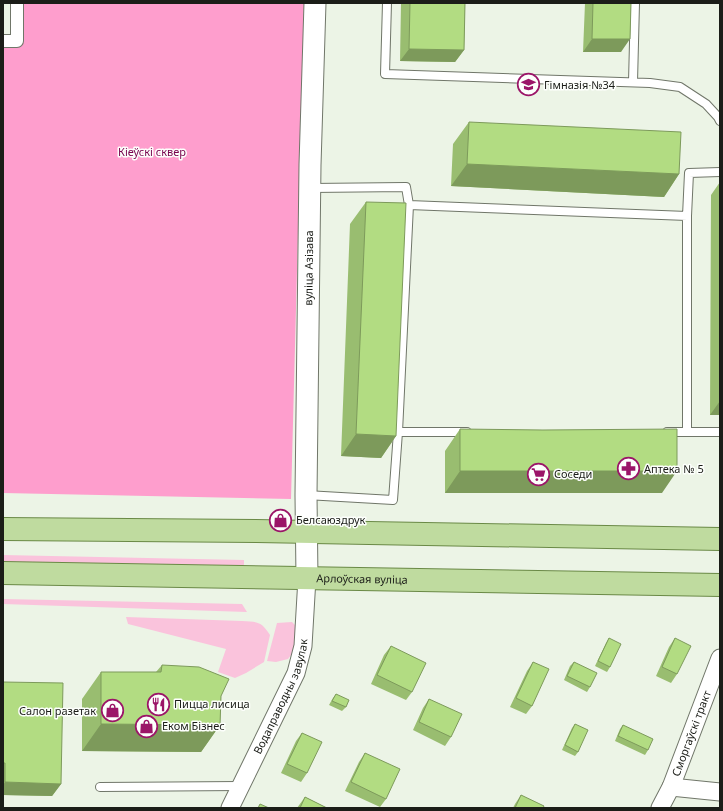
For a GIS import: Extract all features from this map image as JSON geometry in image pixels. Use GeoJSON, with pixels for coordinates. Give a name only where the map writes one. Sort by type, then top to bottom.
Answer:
{"type":"FeatureCollection","features":[{"type":"Feature","properties":{"kind":"main road"},"geometry":{"type":"LineString","coordinates":[[3,529],[306,532],[720,539]]}},
{"type":"Feature","properties":{"kind":"main road","name":"Арлоўская вуліца"},"geometry":{"type":"LineString","coordinates":[[3,573],[720,585]]}},
{"type":"Feature","properties":{"kind":"street"},"geometry":{"type":"LineString","coordinates":[[3,41],[17,41],[17,3]]}},
{"type":"Feature","properties":{"kind":"street","name":"вуліца Азізава"},"geometry":{"type":"LineString","coordinates":[[307,578],[306,495],[310,188],[315,3]]}},
{"type":"Feature","properties":{"kind":"street","name":"Водаправодны завулак"},"geometry":{"type":"LineString","coordinates":[[230,808],[296,673],[303,646],[307,578]]}},
{"type":"Feature","properties":{"kind":"street","name":"Сморгаўскі тракт"},"geometry":{"type":"LineString","coordinates":[[660,808],[671,787],[720,658]]}},
{"type":"Feature","properties":{"kind":"street"},"geometry":{"type":"LineString","coordinates":[[671,787],[720,792]]}},
{"type":"Feature","properties":{"kind":"lane"},"geometry":{"type":"LineString","coordinates":[[387,3],[385,74],[633,82],[680,87],[706,104],[720,121]]}},
{"type":"Feature","properties":{"kind":"lane"},"geometry":{"type":"LineString","coordinates":[[633,82],[635,3]]}},
{"type":"Feature","properties":{"kind":"lane"},"geometry":{"type":"LineString","coordinates":[[686,432],[686,216],[689,173],[720,172]]}},
{"type":"Feature","properties":{"kind":"lane"},"geometry":{"type":"LineString","coordinates":[[306,495],[393,500],[398,432],[409,205],[406,187],[310,188]]}},
{"type":"Feature","properties":{"kind":"lane"},"geometry":{"type":"LineString","coordinates":[[409,205],[686,216]]}},
{"type":"Feature","properties":{"kind":"lane"},"geometry":{"type":"LineString","coordinates":[[398,432],[476,432]]}},
{"type":"Feature","properties":{"kind":"lane"},"geometry":{"type":"LineString","coordinates":[[655,432],[720,432]]}},
{"type":"Feature","properties":{"kind":"lane"},"geometry":{"type":"LineString","coordinates":[[100,787],[241,786]]}},
{"type":"Feature","properties":{"kind":"shaded area"},"geometry":{"type":"Polygon","coordinates":[[[3,555],[244,560],[244,569],[3,565],[3,555]]]}},
{"type":"Feature","properties":{"kind":"shaded area"},"geometry":{"type":"Polygon","coordinates":[[[3,599],[242,604],[247,612],[3,604],[3,599]]]}},
{"type":"Feature","properties":{"kind":"shaded area"},"geometry":{"type":"Polygon","coordinates":[[[126,617],[242,621],[259,623],[270,635],[264,662],[235,678],[218,672],[226,649],[128,624],[126,617]]]}},
{"type":"Feature","properties":{"kind":"shaded area"},"geometry":{"type":"Polygon","coordinates":[[[292,622],[298,628],[294,651],[288,659],[276,662],[267,661],[277,623],[292,622]]]}},
{"type":"Feature","properties":{"kind":"green space","name":"Кіеўскі сквер"},"geometry":{"type":"Polygon","coordinates":[[[17,3],[304,3],[291,499],[3,493],[3,41],[17,41],[17,3]]]}},
{"type":"Feature","properties":{"kind":"building"},"geometry":{"type":"Polygon","coordinates":[[[410,3],[465,3],[464,50],[409,49],[410,3]]]}},
{"type":"Feature","properties":{"kind":"building"},"geometry":{"type":"Polygon","coordinates":[[[593,3],[631,3],[630,39],[592,39],[593,3]]]}},
{"type":"Feature","properties":{"kind":"building"},"geometry":{"type":"Polygon","coordinates":[[[469,122],[681,132],[679,174],[467,164],[469,122]]]}},
{"type":"Feature","properties":{"kind":"building"},"geometry":{"type":"Polygon","coordinates":[[[366,202],[406,203],[396,436],[356,434],[366,202]]]}},
{"type":"Feature","properties":{"kind":"building"},"geometry":{"type":"Polygon","coordinates":[[[460,429],[677,429],[677,471],[460,471],[460,429]]]}},
{"type":"Feature","properties":{"kind":"building"},"geometry":{"type":"Polygon","coordinates":[[[609,638],[621,644],[610,667],[598,661],[609,638]]]}},
{"type":"Feature","properties":{"kind":"building"},"geometry":{"type":"Polygon","coordinates":[[[675,638],[691,646],[677,674],[662,667],[675,638]]]}},
{"type":"Feature","properties":{"kind":"building"},"geometry":{"type":"Polygon","coordinates":[[[391,646],[426,663],[412,692],[377,675],[391,646]]]}},
{"type":"Feature","properties":{"kind":"building"},"geometry":{"type":"Polygon","coordinates":[[[533,662],[549,669],[532,706],[516,698],[533,662]]]}},
{"type":"Feature","properties":{"kind":"building"},"geometry":{"type":"Polygon","coordinates":[[[574,662],[597,673],[590,687],[567,676],[574,662]]]}},
{"type":"Feature","properties":{"kind":"building"},"geometry":{"type":"Polygon","coordinates":[[[162,665],[199,667],[229,679],[221,696],[220,725],[101,724],[101,672],[161,672],[162,665]]]}},
{"type":"Feature","properties":{"kind":"building"},"geometry":{"type":"Polygon","coordinates":[[[3,682],[63,683],[61,784],[5,782],[5,763],[3,763],[3,682]]]}},
{"type":"Feature","properties":{"kind":"building"},"geometry":{"type":"Polygon","coordinates":[[[336,694],[349,700],[346,707],[332,701],[336,694]]]}},
{"type":"Feature","properties":{"kind":"building"},"geometry":{"type":"Polygon","coordinates":[[[429,699],[462,714],[451,737],[419,722],[429,699]]]}},
{"type":"Feature","properties":{"kind":"building"},"geometry":{"type":"Polygon","coordinates":[[[575,724],[588,730],[578,752],[565,745],[575,724]]]}},
{"type":"Feature","properties":{"kind":"building"},"geometry":{"type":"Polygon","coordinates":[[[623,725],[653,739],[648,750],[618,736],[623,725]]]}},
{"type":"Feature","properties":{"kind":"building"},"geometry":{"type":"Polygon","coordinates":[[[302,733],[322,742],[307,773],[287,764],[302,733]]]}},
{"type":"Feature","properties":{"kind":"building"},"geometry":{"type":"Polygon","coordinates":[[[365,753],[400,769],[386,799],[351,782],[365,753]]]}},
{"type":"Feature","properties":{"kind":"building"},"geometry":{"type":"Polygon","coordinates":[[[521,795],[544,806],[543,808],[515,808],[521,795]]]}},
{"type":"Feature","properties":{"kind":"building"},"geometry":{"type":"Polygon","coordinates":[[[305,797],[327,808],[300,808],[305,797]]]}},
{"type":"Feature","properties":{"kind":"building"},"geometry":{"type":"Polygon","coordinates":[[[260,804],[269,808],[258,808],[260,804]]]}},
{"type":"Feature","properties":{"kind":"place","name":"Гімназія №34"},"geometry":{"type":"Point","coordinates":[528,85]}},
{"type":"Feature","properties":{"kind":"place","name":"Аптека № 5"},"geometry":{"type":"Point","coordinates":[628,469]}},
{"type":"Feature","properties":{"kind":"place","name":"Соседи"},"geometry":{"type":"Point","coordinates":[538,474]}},
{"type":"Feature","properties":{"kind":"place","name":"Белсаюздрук"},"geometry":{"type":"Point","coordinates":[281,520]}},
{"type":"Feature","properties":{"kind":"place","name":"Пицца лисица"},"geometry":{"type":"Point","coordinates":[159,704]}},
{"type":"Feature","properties":{"kind":"place","name":"Салон разетак"},"geometry":{"type":"Point","coordinates":[112,711]}},
{"type":"Feature","properties":{"kind":"place","name":"Еком Бізнес"},"geometry":{"type":"Point","coordinates":[147,726]}}]}
